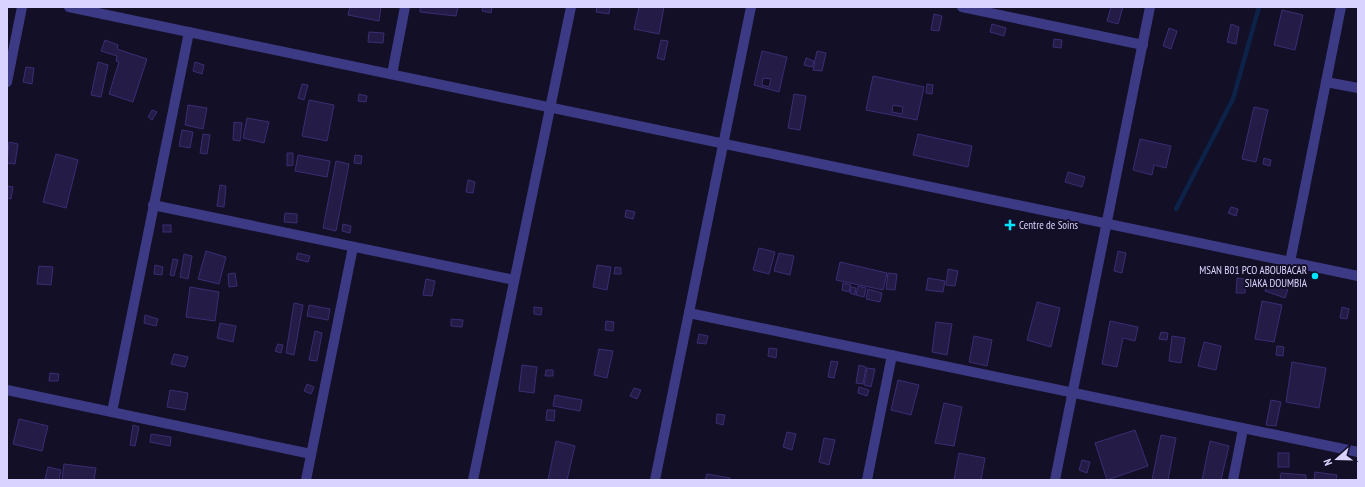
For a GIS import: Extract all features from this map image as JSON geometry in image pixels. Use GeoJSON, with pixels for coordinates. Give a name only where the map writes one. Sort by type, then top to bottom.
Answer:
{"type":"FeatureCollection","features":[{"type":"Feature","properties":{"kind":"street"},"geometry":{"type":"LineString","coordinates":[[7,82],[22,7]]}},
{"type":"Feature","properties":{"kind":"street"},"geometry":{"type":"LineString","coordinates":[[69,7],[1358,276]]}},
{"type":"Feature","properties":{"kind":"street"},"geometry":{"type":"LineString","coordinates":[[392,74],[405,7]]}},
{"type":"Feature","properties":{"kind":"street"},"geometry":{"type":"LineString","coordinates":[[473,480],[571,7]]}},
{"type":"Feature","properties":{"kind":"street"},"geometry":{"type":"LineString","coordinates":[[655,480],[751,7]]}},
{"type":"Feature","properties":{"kind":"street"},"geometry":{"type":"LineString","coordinates":[[962,7],[1143,44]]}},
{"type":"Feature","properties":{"kind":"street"},"geometry":{"type":"LineString","coordinates":[[1055,480],[1150,7]]}},
{"type":"Feature","properties":{"kind":"street"},"geometry":{"type":"LineString","coordinates":[[1290,262],[1342,7]]}},
{"type":"Feature","properties":{"kind":"street"},"geometry":{"type":"LineString","coordinates":[[112,412],[189,32]]}},
{"type":"Feature","properties":{"kind":"street"},"geometry":{"type":"LineString","coordinates":[[1326,82],[1358,88]]}},
{"type":"Feature","properties":{"kind":"street"},"geometry":{"type":"LineString","coordinates":[[153,205],[514,280]]}},
{"type":"Feature","properties":{"kind":"street"},"geometry":{"type":"LineString","coordinates":[[306,480],[353,247]]}},
{"type":"Feature","properties":{"kind":"street"},"geometry":{"type":"LineString","coordinates":[[689,313],[1358,452]]}},
{"type":"Feature","properties":{"kind":"street"},"geometry":{"type":"LineString","coordinates":[[867,480],[892,355]]}},
{"type":"Feature","properties":{"kind":"street"},"geometry":{"type":"LineString","coordinates":[[7,390],[311,454]]}},
{"type":"Feature","properties":{"kind":"street"},"geometry":{"type":"LineString","coordinates":[[1233,480],[1243,428]]}},
{"type":"Feature","properties":{"kind":"building"},"geometry":{"type":"Polygon","coordinates":[[[350,7],[381,7],[379,21],[348,15],[350,7]]]}},
{"type":"Feature","properties":{"kind":"building"},"geometry":{"type":"Polygon","coordinates":[[[420,7],[458,7],[456,16],[420,12],[420,7]]]}},
{"type":"Feature","properties":{"kind":"building"},"geometry":{"type":"Polygon","coordinates":[[[483,7],[492,7],[491,13],[482,11],[483,7]]]}},
{"type":"Feature","properties":{"kind":"building"},"geometry":{"type":"Polygon","coordinates":[[[597,7],[610,7],[609,14],[596,12],[597,7]]]}},
{"type":"Feature","properties":{"kind":"building"},"geometry":{"type":"Polygon","coordinates":[[[639,7],[664,7],[659,34],[634,29],[639,7]]]}},
{"type":"Feature","properties":{"kind":"building"},"geometry":{"type":"Polygon","coordinates":[[[1111,7],[1123,7],[1118,24],[1107,21],[1111,7]]]}},
{"type":"Feature","properties":{"kind":"building"},"geometry":{"type":"Polygon","coordinates":[[[1282,10],[1303,15],[1295,50],[1274,45],[1282,10]]]}},
{"type":"Feature","properties":{"kind":"building"},"geometry":{"type":"Polygon","coordinates":[[[934,14],[942,16],[939,31],[931,30],[934,14]]]}},
{"type":"Feature","properties":{"kind":"building"},"geometry":{"type":"Polygon","coordinates":[[[992,24],[1006,28],[1004,36],[990,32],[992,24]]]}},
{"type":"Feature","properties":{"kind":"building"},"geometry":{"type":"Polygon","coordinates":[[[1231,24],[1239,27],[1236,44],[1227,42],[1231,24]]]}},
{"type":"Feature","properties":{"kind":"building"},"geometry":{"type":"Polygon","coordinates":[[[1169,28],[1177,31],[1171,49],[1163,46],[1169,28]]]}},
{"type":"Feature","properties":{"kind":"building"},"geometry":{"type":"Polygon","coordinates":[[[369,32],[384,33],[383,43],[368,42],[369,32]]]}},
{"type":"Feature","properties":{"kind":"building"},"geometry":{"type":"Polygon","coordinates":[[[1054,39],[1062,40],[1061,48],[1053,47],[1054,39]]]}},
{"type":"Feature","properties":{"kind":"building"},"geometry":{"type":"Polygon","coordinates":[[[105,40],[118,45],[117,49],[147,59],[133,102],[109,94],[119,62],[116,61],[117,56],[101,51],[105,40]]]}},
{"type":"Feature","properties":{"kind":"building"},"geometry":{"type":"Polygon","coordinates":[[[661,40],[668,41],[664,60],[657,58],[661,40]]]}},
{"type":"Feature","properties":{"kind":"building"},"geometry":{"type":"Polygon","coordinates":[[[762,51],[787,57],[779,92],[754,85],[762,51]],[[763,78],[762,85],[769,87],[771,79],[763,78]]]}},
{"type":"Feature","properties":{"kind":"building"},"geometry":{"type":"Polygon","coordinates":[[[817,51],[826,53],[822,71],[813,70],[817,51]]]}},
{"type":"Feature","properties":{"kind":"building"},"geometry":{"type":"Polygon","coordinates":[[[806,58],[814,61],[812,67],[804,65],[806,58]]]}},
{"type":"Feature","properties":{"kind":"building"},"geometry":{"type":"Polygon","coordinates":[[[98,62],[108,65],[101,97],[91,95],[98,62]]]}},
{"type":"Feature","properties":{"kind":"building"},"geometry":{"type":"Polygon","coordinates":[[[195,62],[204,65],[202,74],[193,71],[195,62]]]}},
{"type":"Feature","properties":{"kind":"building"},"geometry":{"type":"Polygon","coordinates":[[[26,67],[34,68],[32,84],[23,82],[26,67]]]}},
{"type":"Feature","properties":{"kind":"building"},"geometry":{"type":"Polygon","coordinates":[[[873,76],[924,87],[917,120],[866,110],[873,76]],[[893,105],[892,112],[902,114],[903,107],[893,105]]]}},
{"type":"Feature","properties":{"kind":"building"},"geometry":{"type":"Polygon","coordinates":[[[302,84],[308,85],[304,100],[298,98],[302,84]]]}},
{"type":"Feature","properties":{"kind":"building"},"geometry":{"type":"Polygon","coordinates":[[[927,84],[933,85],[932,94],[926,93],[927,84]]]}},
{"type":"Feature","properties":{"kind":"building"},"geometry":{"type":"Polygon","coordinates":[[[359,94],[367,96],[366,102],[358,101],[359,94]]]}},
{"type":"Feature","properties":{"kind":"building"},"geometry":{"type":"Polygon","coordinates":[[[794,94],[806,96],[800,130],[788,128],[794,94]]]}},
{"type":"Feature","properties":{"kind":"building"},"geometry":{"type":"Polygon","coordinates":[[[309,100],[334,105],[327,141],[302,136],[309,100]]]}},
{"type":"Feature","properties":{"kind":"building"},"geometry":{"type":"Polygon","coordinates":[[[188,105],[207,108],[203,129],[185,125],[188,105]]]}},
{"type":"Feature","properties":{"kind":"building"},"geometry":{"type":"Polygon","coordinates":[[[1254,107],[1268,110],[1256,162],[1242,159],[1254,107]]]}},
{"type":"Feature","properties":{"kind":"building"},"geometry":{"type":"Polygon","coordinates":[[[152,110],[157,112],[152,120],[148,117],[152,110]]]}},
{"type":"Feature","properties":{"kind":"building"},"geometry":{"type":"Polygon","coordinates":[[[247,118],[269,122],[264,143],[243,138],[247,118]]]}},
{"type":"Feature","properties":{"kind":"building"},"geometry":{"type":"Polygon","coordinates":[[[234,122],[242,123],[240,141],[233,140],[234,122]]]}},
{"type":"Feature","properties":{"kind":"building"},"geometry":{"type":"Polygon","coordinates":[[[182,130],[193,132],[190,148],[179,146],[182,130]]]}},
{"type":"Feature","properties":{"kind":"building"},"geometry":{"type":"Polygon","coordinates":[[[203,134],[210,135],[207,154],[200,153],[203,134]]]}},
{"type":"Feature","properties":{"kind":"building"},"geometry":{"type":"Polygon","coordinates":[[[918,134],[972,146],[968,167],[913,155],[918,134]]]}},
{"type":"Feature","properties":{"kind":"building"},"geometry":{"type":"Polygon","coordinates":[[[1140,139],[1171,146],[1166,168],[1154,165],[1152,175],[1133,170],[1140,139]]]}},
{"type":"Feature","properties":{"kind":"building"},"geometry":{"type":"Polygon","coordinates":[[[9,142],[18,144],[15,164],[7,163],[9,142]]]}},
{"type":"Feature","properties":{"kind":"building"},"geometry":{"type":"Polygon","coordinates":[[[287,153],[293,153],[293,165],[287,166],[287,153]]]}},
{"type":"Feature","properties":{"kind":"building"},"geometry":{"type":"Polygon","coordinates":[[[56,154],[78,160],[66,208],[43,202],[56,154]]]}},
{"type":"Feature","properties":{"kind":"building"},"geometry":{"type":"Polygon","coordinates":[[[298,155],[330,161],[327,177],[295,171],[298,155]]]}},
{"type":"Feature","properties":{"kind":"building"},"geometry":{"type":"Polygon","coordinates":[[[355,155],[362,156],[361,164],[354,163],[355,155]]]}},
{"type":"Feature","properties":{"kind":"building"},"geometry":{"type":"Polygon","coordinates":[[[1264,158],[1271,160],[1270,166],[1263,164],[1264,158]]]}},
{"type":"Feature","properties":{"kind":"building"},"geometry":{"type":"Polygon","coordinates":[[[336,161],[349,164],[336,231],[323,228],[336,161]]]}},
{"type":"Feature","properties":{"kind":"building"},"geometry":{"type":"Polygon","coordinates":[[[1068,172],[1085,177],[1082,187],[1065,182],[1068,172]]]}},
{"type":"Feature","properties":{"kind":"building"},"geometry":{"type":"Polygon","coordinates":[[[468,180],[475,182],[473,193],[466,192],[468,180]]]}},
{"type":"Feature","properties":{"kind":"building"},"geometry":{"type":"Polygon","coordinates":[[[220,185],[226,186],[224,207],[217,206],[220,185]]]}},
{"type":"Feature","properties":{"kind":"building"},"geometry":{"type":"Polygon","coordinates":[[[7,186],[13,187],[11,199],[7,198],[7,186]]]}},
{"type":"Feature","properties":{"kind":"building"},"geometry":{"type":"Polygon","coordinates":[[[1231,207],[1238,209],[1236,216],[1228,213],[1231,207]]]}},
{"type":"Feature","properties":{"kind":"building"},"geometry":{"type":"Polygon","coordinates":[[[626,210],[635,212],[633,219],[625,217],[626,210]]]}},
{"type":"Feature","properties":{"kind":"building"},"geometry":{"type":"Polygon","coordinates":[[[285,213],[297,214],[297,223],[284,222],[285,213]]]}},
{"type":"Feature","properties":{"kind":"building"},"geometry":{"type":"Polygon","coordinates":[[[343,224],[351,226],[350,233],[342,231],[343,224]]]}},
{"type":"Feature","properties":{"kind":"building"},"geometry":{"type":"Polygon","coordinates":[[[163,225],[171,225],[171,232],[163,232],[163,225]]]}},
{"type":"Feature","properties":{"kind":"building"},"geometry":{"type":"Polygon","coordinates":[[[759,248],[775,252],[769,274],[753,270],[759,248]]]}},
{"type":"Feature","properties":{"kind":"building"},"geometry":{"type":"Polygon","coordinates":[[[206,251],[226,257],[219,284],[198,279],[206,251]]]}},
{"type":"Feature","properties":{"kind":"building"},"geometry":{"type":"Polygon","coordinates":[[[1118,251],[1126,253],[1122,273],[1114,271],[1118,251]]]}},
{"type":"Feature","properties":{"kind":"building"},"geometry":{"type":"Polygon","coordinates":[[[298,253],[310,256],[308,262],[296,259],[298,253]]]}},
{"type":"Feature","properties":{"kind":"building"},"geometry":{"type":"Polygon","coordinates":[[[779,253],[794,256],[790,275],[774,271],[779,253]]]}},
{"type":"Feature","properties":{"kind":"building"},"geometry":{"type":"Polygon","coordinates":[[[184,254],[192,256],[188,279],[180,277],[184,254]]]}},
{"type":"Feature","properties":{"kind":"building"},"geometry":{"type":"Polygon","coordinates":[[[173,259],[178,260],[174,276],[170,275],[173,259]]]}},
{"type":"Feature","properties":{"kind":"building"},"geometry":{"type":"Polygon","coordinates":[[[840,262],[887,273],[883,290],[836,280],[840,262]]]}},
{"type":"Feature","properties":{"kind":"building"},"geometry":{"type":"Polygon","coordinates":[[[155,265],[163,267],[162,275],[154,274],[155,265]]]}},
{"type":"Feature","properties":{"kind":"building"},"geometry":{"type":"Polygon","coordinates":[[[597,265],[611,267],[607,290],[593,287],[597,265]]]}},
{"type":"Feature","properties":{"kind":"building"},"geometry":{"type":"Polygon","coordinates":[[[39,266],[53,267],[51,285],[37,284],[39,266]]]}},
{"type":"Feature","properties":{"kind":"building"},"geometry":{"type":"Polygon","coordinates":[[[615,267],[621,268],[621,274],[614,274],[615,267]]]}},
{"type":"Feature","properties":{"kind":"building"},"geometry":{"type":"Polygon","coordinates":[[[948,269],[958,271],[955,286],[946,285],[948,269]]]}},
{"type":"Feature","properties":{"kind":"building"},"geometry":{"type":"Polygon","coordinates":[[[235,273],[237,286],[229,287],[228,274],[235,273]]]}},
{"type":"Feature","properties":{"kind":"building"},"geometry":{"type":"Polygon","coordinates":[[[888,273],[897,274],[895,290],[886,289],[888,273]]]}},
{"type":"Feature","properties":{"kind":"building"},"geometry":{"type":"Polygon","coordinates":[[[928,278],[945,281],[943,292],[926,290],[928,278]]]}},
{"type":"Feature","properties":{"kind":"building"},"geometry":{"type":"Polygon","coordinates":[[[1237,278],[1246,279],[1245,293],[1236,293],[1237,278]]]}},
{"type":"Feature","properties":{"kind":"building"},"geometry":{"type":"Polygon","coordinates":[[[426,279],[435,281],[432,296],[423,295],[426,279]]]}},
{"type":"Feature","properties":{"kind":"building"},"geometry":{"type":"Polygon","coordinates":[[[1268,282],[1288,289],[1285,298],[1265,291],[1268,282]]]}},
{"type":"Feature","properties":{"kind":"building"},"geometry":{"type":"Polygon","coordinates":[[[843,283],[851,285],[849,292],[842,290],[843,283]]]}},
{"type":"Feature","properties":{"kind":"building"},"geometry":{"type":"Polygon","coordinates":[[[858,286],[866,288],[864,297],[856,295],[858,286]]]}},
{"type":"Feature","properties":{"kind":"building"},"geometry":{"type":"Polygon","coordinates":[[[190,287],[219,292],[215,321],[186,317],[190,287]]]}},
{"type":"Feature","properties":{"kind":"building"},"geometry":{"type":"Polygon","coordinates":[[[851,287],[856,288],[855,295],[850,293],[851,287]]]}},
{"type":"Feature","properties":{"kind":"building"},"geometry":{"type":"Polygon","coordinates":[[[868,289],[882,293],[880,302],[866,299],[868,289]]]}},
{"type":"Feature","properties":{"kind":"building"},"geometry":{"type":"Polygon","coordinates":[[[1262,301],[1282,305],[1274,342],[1255,339],[1262,301]]]}},
{"type":"Feature","properties":{"kind":"building"},"geometry":{"type":"Polygon","coordinates":[[[1037,302],[1060,308],[1051,347],[1027,340],[1037,302]]]}},
{"type":"Feature","properties":{"kind":"building"},"geometry":{"type":"Polygon","coordinates":[[[294,303],[303,305],[294,355],[286,353],[294,303]]]}},
{"type":"Feature","properties":{"kind":"building"},"geometry":{"type":"Polygon","coordinates":[[[309,305],[330,309],[328,320],[307,316],[309,305]]]}},
{"type":"Feature","properties":{"kind":"building"},"geometry":{"type":"Polygon","coordinates":[[[534,307],[542,308],[541,315],[534,314],[534,307]]]}},
{"type":"Feature","properties":{"kind":"building"},"geometry":{"type":"Polygon","coordinates":[[[1342,307],[1349,309],[1347,319],[1340,318],[1342,307]]]}},
{"type":"Feature","properties":{"kind":"building"},"geometry":{"type":"Polygon","coordinates":[[[145,315],[158,319],[156,326],[144,323],[145,315]]]}},
{"type":"Feature","properties":{"kind":"building"},"geometry":{"type":"Polygon","coordinates":[[[451,319],[463,320],[462,327],[451,326],[451,319]]]}},
{"type":"Feature","properties":{"kind":"building"},"geometry":{"type":"Polygon","coordinates":[[[606,321],[614,322],[613,331],[605,330],[606,321]]]}},
{"type":"Feature","properties":{"kind":"building"},"geometry":{"type":"Polygon","coordinates":[[[1110,321],[1138,327],[1135,341],[1123,338],[1117,367],[1102,364],[1110,321]]]}},
{"type":"Feature","properties":{"kind":"building"},"geometry":{"type":"Polygon","coordinates":[[[936,322],[952,324],[947,355],[932,352],[936,322]]]}},
{"type":"Feature","properties":{"kind":"building"},"geometry":{"type":"Polygon","coordinates":[[[220,323],[236,326],[233,342],[217,338],[220,323]]]}},
{"type":"Feature","properties":{"kind":"building"},"geometry":{"type":"Polygon","coordinates":[[[315,331],[322,333],[317,361],[309,360],[315,331]]]}},
{"type":"Feature","properties":{"kind":"building"},"geometry":{"type":"Polygon","coordinates":[[[1161,332],[1168,333],[1167,340],[1159,339],[1161,332]]]}},
{"type":"Feature","properties":{"kind":"building"},"geometry":{"type":"Polygon","coordinates":[[[699,334],[708,336],[706,344],[697,343],[699,334]]]}},
{"type":"Feature","properties":{"kind":"building"},"geometry":{"type":"Polygon","coordinates":[[[974,336],[992,340],[987,366],[969,362],[974,336]]]}},
{"type":"Feature","properties":{"kind":"building"},"geometry":{"type":"Polygon","coordinates":[[[1172,336],[1185,338],[1181,363],[1169,361],[1172,336]]]}},
{"type":"Feature","properties":{"kind":"building"},"geometry":{"type":"Polygon","coordinates":[[[1204,342],[1221,346],[1216,370],[1198,366],[1204,342]]]}},
{"type":"Feature","properties":{"kind":"building"},"geometry":{"type":"Polygon","coordinates":[[[278,344],[283,345],[281,353],[275,351],[278,344]]]}},
{"type":"Feature","properties":{"kind":"building"},"geometry":{"type":"Polygon","coordinates":[[[1277,346],[1284,347],[1283,356],[1276,355],[1277,346]]]}},
{"type":"Feature","properties":{"kind":"building"},"geometry":{"type":"Polygon","coordinates":[[[769,348],[777,349],[776,358],[768,356],[769,348]]]}},
{"type":"Feature","properties":{"kind":"building"},"geometry":{"type":"Polygon","coordinates":[[[599,349],[613,351],[607,378],[594,375],[599,349]]]}},
{"type":"Feature","properties":{"kind":"building"},"geometry":{"type":"Polygon","coordinates":[[[174,354],[188,357],[185,367],[171,364],[174,354]]]}},
{"type":"Feature","properties":{"kind":"building"},"geometry":{"type":"Polygon","coordinates":[[[831,361],[838,362],[834,378],[828,377],[831,361]]]}},
{"type":"Feature","properties":{"kind":"building"},"geometry":{"type":"Polygon","coordinates":[[[1292,362],[1326,368],[1319,408],[1286,402],[1292,362]]]}},
{"type":"Feature","properties":{"kind":"building"},"geometry":{"type":"Polygon","coordinates":[[[522,365],[537,367],[534,393],[519,391],[522,365]]]}},
{"type":"Feature","properties":{"kind":"building"},"geometry":{"type":"Polygon","coordinates":[[[859,365],[866,367],[863,384],[856,383],[859,365]]]}},
{"type":"Feature","properties":{"kind":"building"},"geometry":{"type":"Polygon","coordinates":[[[867,368],[875,369],[871,387],[864,385],[867,368]]]}},
{"type":"Feature","properties":{"kind":"building"},"geometry":{"type":"Polygon","coordinates":[[[546,370],[553,370],[553,376],[545,376],[546,370]]]}},
{"type":"Feature","properties":{"kind":"building"},"geometry":{"type":"Polygon","coordinates":[[[50,373],[59,374],[58,381],[49,381],[50,373]]]}},
{"type":"Feature","properties":{"kind":"building"},"geometry":{"type":"Polygon","coordinates":[[[898,380],[919,385],[911,415],[891,410],[898,380]]]}},
{"type":"Feature","properties":{"kind":"building"},"geometry":{"type":"Polygon","coordinates":[[[307,384],[314,387],[311,394],[304,391],[307,384]]]}},
{"type":"Feature","properties":{"kind":"building"},"geometry":{"type":"Polygon","coordinates":[[[859,387],[869,390],[867,396],[858,393],[859,387]]]}},
{"type":"Feature","properties":{"kind":"building"},"geometry":{"type":"Polygon","coordinates":[[[634,388],[641,390],[637,399],[630,396],[634,388]]]}},
{"type":"Feature","properties":{"kind":"building"},"geometry":{"type":"Polygon","coordinates":[[[170,390],[188,393],[185,410],[167,407],[170,390]]]}},
{"type":"Feature","properties":{"kind":"building"},"geometry":{"type":"Polygon","coordinates":[[[555,395],[582,400],[580,411],[553,406],[555,395]]]}},
{"type":"Feature","properties":{"kind":"building"},"geometry":{"type":"Polygon","coordinates":[[[1271,400],[1281,402],[1276,426],[1266,425],[1271,400]]]}},
{"type":"Feature","properties":{"kind":"building"},"geometry":{"type":"Polygon","coordinates":[[[944,403],[962,407],[954,446],[935,443],[944,403]]]}},
{"type":"Feature","properties":{"kind":"building"},"geometry":{"type":"Polygon","coordinates":[[[547,410],[555,410],[554,421],[546,420],[547,410]]]}},
{"type":"Feature","properties":{"kind":"building"},"geometry":{"type":"Polygon","coordinates":[[[717,414],[725,415],[723,425],[716,423],[717,414]]]}},
{"type":"Feature","properties":{"kind":"building"},"geometry":{"type":"Polygon","coordinates":[[[19,419],[48,426],[42,451],[13,444],[19,419]]]}},
{"type":"Feature","properties":{"kind":"building"},"geometry":{"type":"Polygon","coordinates":[[[133,425],[139,427],[135,446],[130,445],[133,425]]]}},
{"type":"Feature","properties":{"kind":"building"},"geometry":{"type":"Polygon","coordinates":[[[1135,430],[1148,466],[1107,480],[1095,443],[1135,430]]]}},
{"type":"Feature","properties":{"kind":"building"},"geometry":{"type":"Polygon","coordinates":[[[787,432],[796,434],[792,450],[783,447],[787,432]]]}},
{"type":"Feature","properties":{"kind":"building"},"geometry":{"type":"Polygon","coordinates":[[[151,434],[171,437],[170,446],[150,442],[151,434]]]}},
{"type":"Feature","properties":{"kind":"building"},"geometry":{"type":"Polygon","coordinates":[[[1161,435],[1176,438],[1168,480],[1152,480],[1161,435]]]}},
{"type":"Feature","properties":{"kind":"building"},"geometry":{"type":"Polygon","coordinates":[[[824,438],[835,440],[829,465],[819,462],[824,438]]]}},
{"type":"Feature","properties":{"kind":"building"},"geometry":{"type":"Polygon","coordinates":[[[556,441],[575,446],[567,480],[548,480],[556,441]]]}},
{"type":"Feature","properties":{"kind":"building"},"geometry":{"type":"Polygon","coordinates":[[[1210,441],[1229,446],[1221,480],[1202,480],[1210,441]]]}},
{"type":"Feature","properties":{"kind":"building"},"geometry":{"type":"Polygon","coordinates":[[[959,453],[985,458],[981,480],[954,480],[959,453]]]}},
{"type":"Feature","properties":{"kind":"building"},"geometry":{"type":"Polygon","coordinates":[[[1278,453],[1289,453],[1289,467],[1278,467],[1278,453]]]}},
{"type":"Feature","properties":{"kind":"building"},"geometry":{"type":"Polygon","coordinates":[[[1082,460],[1090,462],[1087,473],[1079,470],[1082,460]]]}},
{"type":"Feature","properties":{"kind":"building"},"geometry":{"type":"Polygon","coordinates":[[[64,464],[96,468],[94,480],[62,480],[64,464]]]}},
{"type":"Feature","properties":{"kind":"building"},"geometry":{"type":"Polygon","coordinates":[[[48,467],[61,470],[59,480],[45,479],[48,467]]]}},
{"type":"Feature","properties":{"kind":"building"},"geometry":{"type":"Polygon","coordinates":[[[1315,472],[1337,475],[1336,480],[1314,480],[1315,472]]]}},
{"type":"Feature","properties":{"kind":"building"},"geometry":{"type":"Polygon","coordinates":[[[1281,473],[1306,475],[1306,480],[1280,480],[1281,473]]]}},
{"type":"Feature","properties":{"kind":"building"},"geometry":{"type":"Polygon","coordinates":[[[707,474],[730,478],[730,480],[705,480],[707,474]]]}},
{"type":"Feature","properties":{"kind":"waterway"},"geometry":{"type":"LineString","coordinates":[[1176,209],[1233,99],[1259,7]]}},
{"type":"Feature","properties":{"kind":"place","name":"Centre de Soins"},"geometry":{"type":"Point","coordinates":[1010,225]}},
{"type":"Feature","properties":{"kind":"place","name":"MSAN B01 PCO ABOUBACAR SIAKA DOUMBIA"},"geometry":{"type":"Point","coordinates":[1315,276]}}]}
